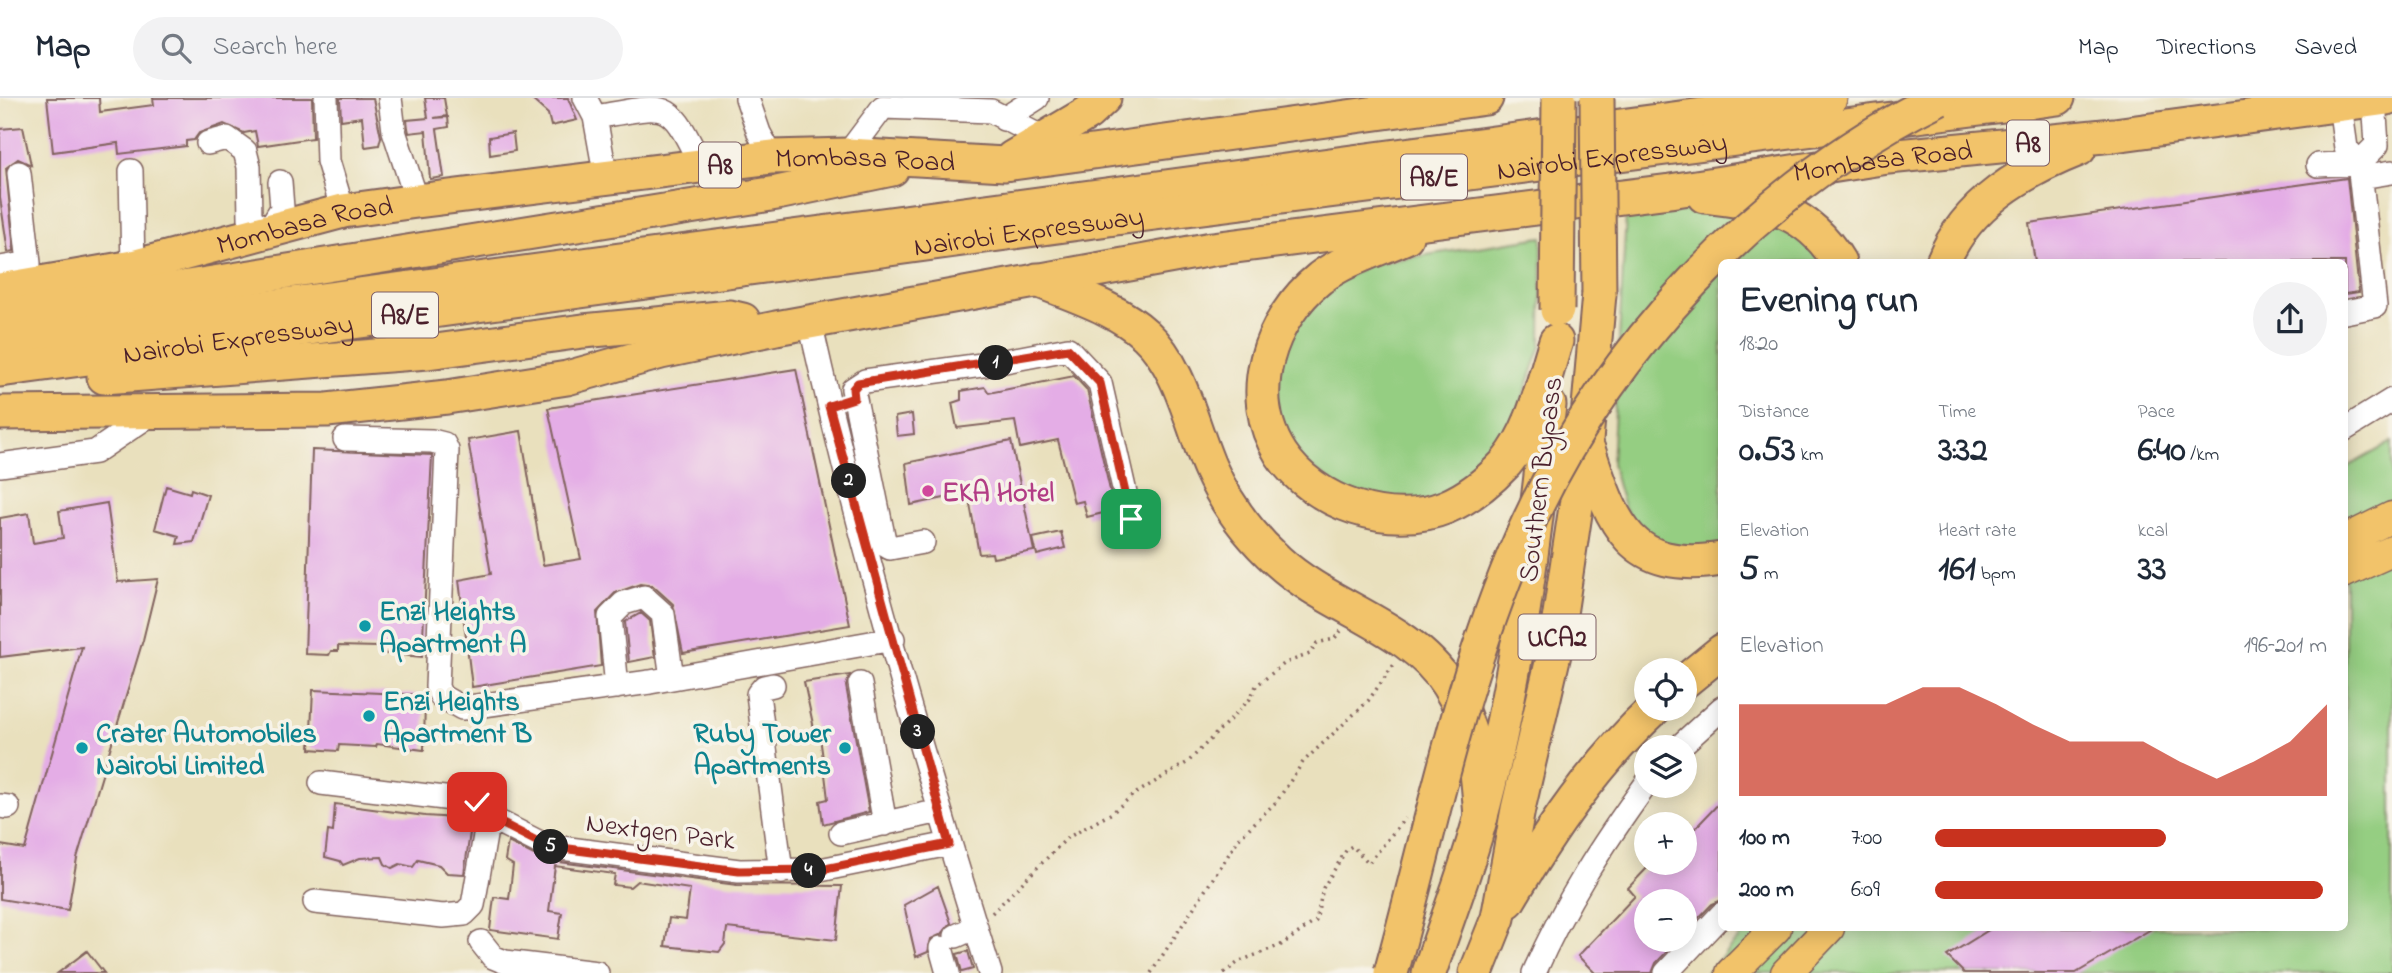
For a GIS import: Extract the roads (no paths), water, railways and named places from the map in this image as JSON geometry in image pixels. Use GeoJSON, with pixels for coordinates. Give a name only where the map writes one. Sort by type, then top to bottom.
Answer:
{"type":"FeatureCollection","features":[{"type":"Feature","properties":{"kind":"highway"},"geometry":{"type":"LineString","coordinates":[[1005,164],[1021,150],[1088,113],[1104,98]]}},
{"type":"Feature","properties":{"kind":"highway","name":"A8"},"geometry":{"type":"LineString","coordinates":[[1432,101],[1486,98]]}},
{"type":"Feature","properties":{"kind":"highway","name":"Southern Bypass"},"geometry":{"type":"LineString","coordinates":[[1429,973],[1481,817],[1508,695],[1529,573],[1557,326],[1559,98]]}},
{"type":"Feature","properties":{"kind":"highway","name":"Southern Bypass"},"geometry":{"type":"LineString","coordinates":[[1475,973],[1498,918],[1518,809],[1554,654],[1586,440],[1599,294],[1597,98]]}},
{"type":"Feature","properties":{"kind":"highway","name":"Nairobi Expressway"},"geometry":{"type":"LineString","coordinates":[[0,370],[1830,98]]}},
{"type":"Feature","properties":{"kind":"highway"},"geometry":{"type":"LineString","coordinates":[[1391,973],[1469,684],[1493,608],[1521,538],[1576,435],[1674,301],[1724,248],[1790,191],[1914,111],[1939,98]]}},
{"type":"Feature","properties":{"kind":"highway","name":"Nairobi Expressway"},"geometry":{"type":"LineString","coordinates":[[0,342],[413,285],[809,248],[2058,98]]}},
{"type":"Feature","properties":{"kind":"highway","name":"Mombasa Road"},"geometry":{"type":"LineString","coordinates":[[1670,191],[1888,157],[2114,135],[2381,99]]}},
{"type":"Feature","properties":{"kind":"highway","name":"Mombasa Road"},"geometry":{"type":"LineString","coordinates":[[19,279],[133,267],[343,211],[417,201],[772,158],[847,155],[1005,164],[1432,101]]}},
{"type":"Feature","properties":{"kind":"highway"},"geometry":{"type":"LineString","coordinates":[[1944,259],[1950,245],[1973,215],[2005,186],[2046,162],[2114,135]]}},
{"type":"Feature","properties":{"kind":"highway"},"geometry":{"type":"LineString","coordinates":[[0,317],[777,193],[937,160]]}},
{"type":"Feature","properties":{"kind":"highway"},"geometry":{"type":"LineString","coordinates":[[1670,191],[1772,205],[1801,219],[1828,244],[1837,259]]}},
{"type":"Feature","properties":{"kind":"highway","name":"A8"},"geometry":{"type":"LineString","coordinates":[[0,413],[327,410],[447,397],[567,378],[661,352],[776,328],[1212,249],[1670,191]]}},
{"type":"Feature","properties":{"kind":"highway"},"geometry":{"type":"LineString","coordinates":[[1440,222],[1341,264],[1299,298],[1277,327],[1265,369],[1265,402],[1270,429],[1280,453],[1317,491],[1374,512],[1414,515],[1446,507],[1477,489],[1506,463],[1524,437],[1557,326]]}},
{"type":"Feature","properties":{"kind":"highway"},"geometry":{"type":"LineString","coordinates":[[1037,280],[1086,300],[1147,335],[1171,368],[1210,469],[1233,511],[1279,563],[1332,601],[1424,655],[1447,683],[1465,717],[1476,749],[1481,817]]}},
{"type":"Feature","properties":{"kind":"highway"},"geometry":{"type":"LineString","coordinates":[[0,381],[64,380],[428,352],[583,331],[730,317],[776,328]]}},
{"type":"Feature","properties":{"kind":"highway"},"geometry":{"type":"LineString","coordinates":[[1586,440],[1603,496],[1617,524],[1638,546],[1658,558],[1692,564],[1718,560]]}},
{"type":"Feature","properties":{"kind":"highway"},"geometry":{"type":"LineString","coordinates":[[1697,671],[1718,654]]}},
{"type":"Feature","properties":{"kind":"highway"},"geometry":{"type":"LineString","coordinates":[[1498,918],[1564,814],[1620,741],[1641,721]]}},
{"type":"Feature","properties":{"kind":"main road"},"geometry":{"type":"LineString","coordinates":[[2348,539],[2392,517]]}},
{"type":"Feature","properties":{"kind":"main road"},"geometry":{"type":"LineString","coordinates":[[2348,571],[2392,551]]}},
{"type":"Feature","properties":{"kind":"main road"},"geometry":{"type":"LineString","coordinates":[[1731,973],[1773,931]]}},
{"type":"Feature","properties":{"kind":"main road"},"geometry":{"type":"LineString","coordinates":[[1786,973],[1826,931]]}},
{"type":"Feature","properties":{"kind":"street"},"geometry":{"type":"LineString","coordinates":[[326,98],[328,162],[343,211]]}},
{"type":"Feature","properties":{"kind":"street"},"geometry":{"type":"LineString","coordinates":[[390,98],[394,131],[417,201]]}},
{"type":"Feature","properties":{"kind":"street"},"geometry":{"type":"LineString","coordinates":[[747,98],[759,133],[772,158]]}},
{"type":"Feature","properties":{"kind":"street"},"geometry":{"type":"LineString","coordinates":[[1004,119],[1037,98]]}},
{"type":"Feature","properties":{"kind":"street"},"geometry":{"type":"LineString","coordinates":[[2360,170],[2377,145],[2381,99]]}},
{"type":"Feature","properties":{"kind":"street"},"geometry":{"type":"LineString","coordinates":[[2340,105],[2346,148],[2360,170],[2375,306],[2348,311]]}},
{"type":"Feature","properties":{"kind":"street"},"geometry":{"type":"LineString","coordinates":[[606,178],[590,107],[658,107],[668,111],[679,119],[702,167]]}},
{"type":"Feature","properties":{"kind":"street"},"geometry":{"type":"LineString","coordinates":[[847,155],[883,107],[991,111],[1043,138]]}},
{"type":"Feature","properties":{"kind":"street"},"geometry":{"type":"LineString","coordinates":[[208,143],[227,138],[245,151],[249,167],[250,218],[268,231],[282,208],[281,182]]}},
{"type":"Feature","properties":{"kind":"street"},"geometry":{"type":"LineString","coordinates":[[2318,165],[2392,172]]}},
{"type":"Feature","properties":{"kind":"street"},"geometry":{"type":"LineString","coordinates":[[131,171],[133,267]]}},
{"type":"Feature","properties":{"kind":"street"},"geometry":{"type":"LineString","coordinates":[[19,173],[19,279]]}},
{"type":"Feature","properties":{"kind":"street"},"geometry":{"type":"LineString","coordinates":[[0,268],[19,279]]}},
{"type":"Feature","properties":{"kind":"street"},"geometry":{"type":"LineString","coordinates":[[810,322],[831,413],[949,844],[957,937],[947,973]]}},
{"type":"Feature","properties":{"kind":"street"},"geometry":{"type":"LineString","coordinates":[[923,542],[890,548],[886,545],[853,389],[865,381],[989,364],[1068,349],[1100,383],[1131,519]]}},
{"type":"Feature","properties":{"kind":"street"},"geometry":{"type":"LineString","coordinates":[[2348,427],[2392,400]]}},
{"type":"Feature","properties":{"kind":"street"},"geometry":{"type":"LineString","coordinates":[[831,413],[855,406]]}},
{"type":"Feature","properties":{"kind":"street"},"geometry":{"type":"LineString","coordinates":[[0,465],[95,452],[157,410]]}},
{"type":"Feature","properties":{"kind":"street"},"geometry":{"type":"LineString","coordinates":[[345,439],[432,441],[444,444],[447,450],[446,511],[438,608],[437,687],[441,696],[462,708],[617,687],[892,639]]}},
{"type":"Feature","properties":{"kind":"street"},"geometry":{"type":"LineString","coordinates":[[617,687],[610,617],[624,603],[644,597],[663,614],[672,678]]}},
{"type":"Feature","properties":{"kind":"street"},"geometry":{"type":"LineString","coordinates":[[860,684],[885,824]]}},
{"type":"Feature","properties":{"kind":"street"},"geometry":{"type":"LineString","coordinates":[[773,685],[764,687],[758,694],[781,872]]}},
{"type":"Feature","properties":{"kind":"street"},"geometry":{"type":"LineString","coordinates":[[1693,735],[1718,714]]}},
{"type":"Feature","properties":{"kind":"street","name":"Nextgen Park"},"geometry":{"type":"LineString","coordinates":[[321,783],[477,802],[490,810],[497,821],[546,846],[739,871],[820,870],[949,844]]}},
{"type":"Feature","properties":{"kind":"street"},"geometry":{"type":"LineString","coordinates":[[1534,973],[1559,916],[1601,846],[1636,798]]}},
{"type":"Feature","properties":{"kind":"street"},"geometry":{"type":"LineString","coordinates":[[841,833],[940,811]]}},
{"type":"Feature","properties":{"kind":"street"},"geometry":{"type":"LineString","coordinates":[[315,902],[443,916],[464,914],[473,905],[486,830],[497,821]]}},
{"type":"Feature","properties":{"kind":"street"},"geometry":{"type":"LineString","coordinates":[[1667,973],[1718,918]]}},
{"type":"Feature","properties":{"kind":"street"},"geometry":{"type":"LineString","coordinates":[[957,937],[990,973]]}},
{"type":"Feature","properties":{"kind":"street"},"geometry":{"type":"LineString","coordinates":[[481,942],[493,957],[505,962],[597,973]]}},
{"type":"Feature","properties":{"kind":"place","name":"EKA Hotel"},"geometry":{"type":"Point","coordinates":[928,491]}},
{"type":"Feature","properties":{"kind":"place","name":"Enzi Heights Apartment A"},"geometry":{"type":"Point","coordinates":[365,626]}},
{"type":"Feature","properties":{"kind":"place","name":"Enzi Heights Apartment B"},"geometry":{"type":"Point","coordinates":[369,716]}},
{"type":"Feature","properties":{"kind":"place","name":"Crater Automobiles Nairobi Limited"},"geometry":{"type":"Point","coordinates":[82,748]}},
{"type":"Feature","properties":{"kind":"place","name":"Ruby Tower Apartments"},"geometry":{"type":"Point","coordinates":[845,748]}}]}
